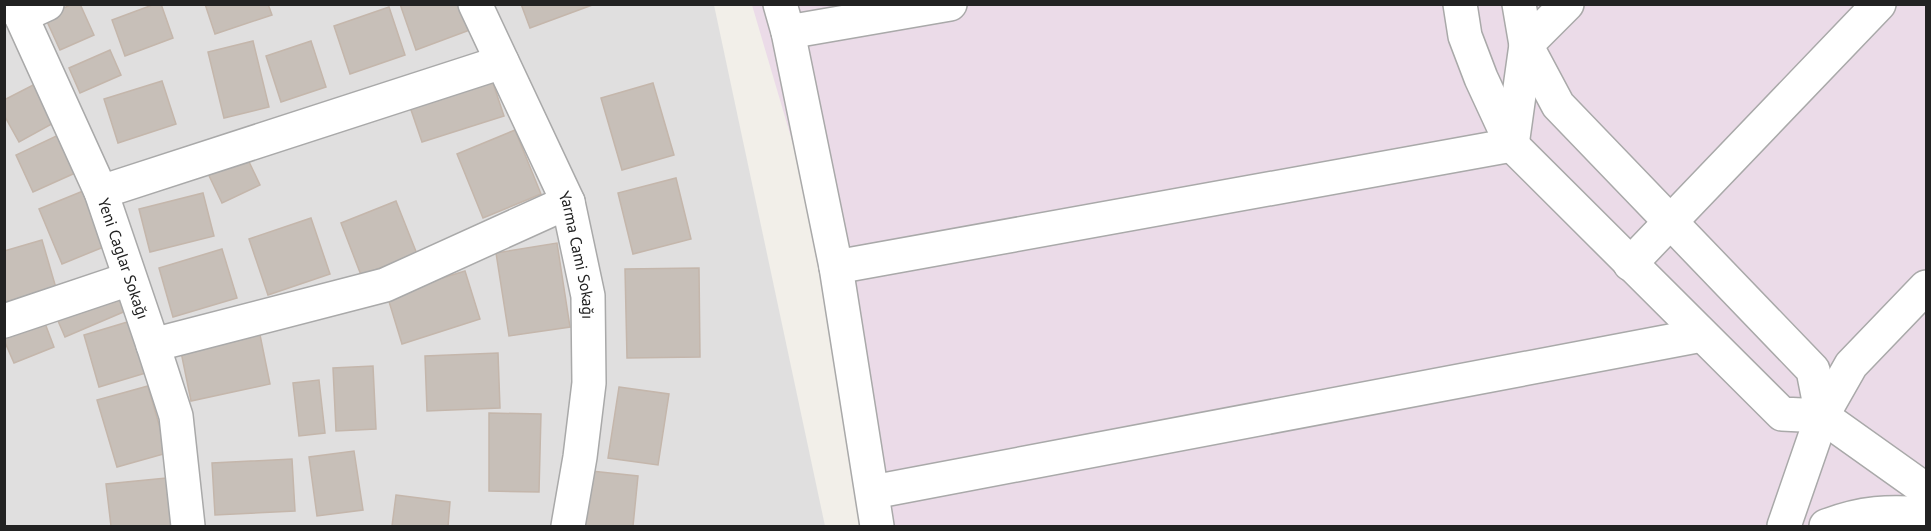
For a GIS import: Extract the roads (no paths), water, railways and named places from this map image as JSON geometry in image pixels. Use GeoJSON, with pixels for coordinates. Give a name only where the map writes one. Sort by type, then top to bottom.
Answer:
{"type":"FeatureCollection","features":[{"type":"Feature","properties":{"kind":"street","name":"Yarma Cami Sokağı"},"geometry":{"type":"LineString","coordinates":[[475,4],[568,202],[588,296],[589,383],[580,457],[568,526]]}},
{"type":"Feature","properties":{"kind":"street"},"geometry":{"type":"LineString","coordinates":[[877,526],[836,267],[784,18],[950,4]]}},
{"type":"Feature","properties":{"kind":"street"},"geometry":{"type":"LineString","coordinates":[[1460,4],[1465,36],[1512,146],[1782,414],[1822,416],[1926,490]]}},
{"type":"Feature","properties":{"kind":"street"},"geometry":{"type":"LineString","coordinates":[[1512,146],[1526,45],[1519,4]]}},
{"type":"Feature","properties":{"kind":"street"},"geometry":{"type":"LineString","coordinates":[[1526,45],[1567,4]]}},
{"type":"Feature","properties":{"kind":"street"},"geometry":{"type":"LineString","coordinates":[[1630,264],[1879,4]]}},
{"type":"Feature","properties":{"kind":"street","name":"Yeni Caglar Sokağı"},"geometry":{"type":"LineString","coordinates":[[27,8],[101,192],[176,416],[188,526]]}},
{"type":"Feature","properties":{"kind":"street"},"geometry":{"type":"LineString","coordinates":[[1526,45],[1558,105],[1813,370],[1822,416]]}},
{"type":"Feature","properties":{"kind":"street"},"geometry":{"type":"LineString","coordinates":[[101,192],[502,62]]}},
{"type":"Feature","properties":{"kind":"street"},"geometry":{"type":"LineString","coordinates":[[836,267],[1512,146]]}},
{"type":"Feature","properties":{"kind":"street"},"geometry":{"type":"LineString","coordinates":[[153,345],[385,285],[568,202]]}},
{"type":"Feature","properties":{"kind":"street"},"geometry":{"type":"LineString","coordinates":[[4,321],[129,279]]}},
{"type":"Feature","properties":{"kind":"street"},"geometry":{"type":"LineString","coordinates":[[1784,526],[1822,416],[1851,365],[1926,287]]}},
{"type":"Feature","properties":{"kind":"street"},"geometry":{"type":"LineString","coordinates":[[873,492],[1702,335]]}},
{"type":"Feature","properties":{"kind":"street"},"geometry":{"type":"LineString","coordinates":[[1826,526],[1851,516],[1895,511],[1926,514]]}}]}
